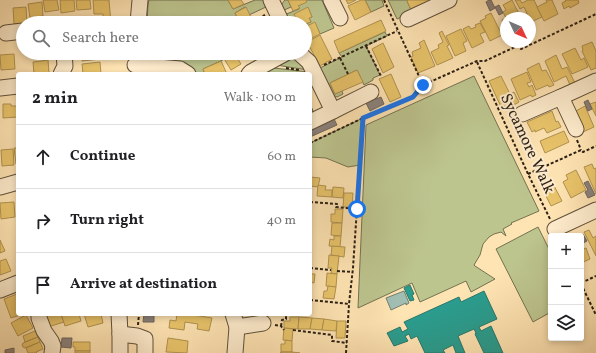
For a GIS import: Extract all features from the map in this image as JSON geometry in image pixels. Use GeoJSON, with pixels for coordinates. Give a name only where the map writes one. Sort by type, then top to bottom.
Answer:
{"type":"FeatureCollection","features":[{"type":"Feature","properties":{"kind":"street"},"geometry":{"type":"LineString","coordinates":[[139,16],[140,0]]}},
{"type":"Feature","properties":{"kind":"street"},"geometry":{"type":"LineString","coordinates":[[271,0],[279,16]]}},
{"type":"Feature","properties":{"kind":"street"},"geometry":{"type":"LineString","coordinates":[[330,0],[340,18]]}},
{"type":"Feature","properties":{"kind":"street"},"geometry":{"type":"LineString","coordinates":[[408,19],[449,0]]}},
{"type":"Feature","properties":{"kind":"street"},"geometry":{"type":"LineString","coordinates":[[6,33],[16,32]]}},
{"type":"Feature","properties":{"kind":"street"},"geometry":{"type":"LineString","coordinates":[[63,72],[65,66],[65,60]]}},
{"type":"Feature","properties":{"kind":"street"},"geometry":{"type":"LineString","coordinates":[[251,72],[274,60]]}},
{"type":"Feature","properties":{"kind":"street"},"geometry":{"type":"LineString","coordinates":[[307,60],[309,62],[312,72]]}},
{"type":"Feature","properties":{"kind":"street"},"geometry":{"type":"LineString","coordinates":[[135,64],[180,69],[185,72]]}},
{"type":"Feature","properties":{"kind":"street"},"geometry":{"type":"LineString","coordinates":[[314,81],[333,111]]}},
{"type":"Feature","properties":{"kind":"street"},"geometry":{"type":"LineString","coordinates":[[522,114],[596,81]]}},
{"type":"Feature","properties":{"kind":"street"},"geometry":{"type":"LineString","coordinates":[[0,88],[16,86]]}},
{"type":"Feature","properties":{"kind":"street"},"geometry":{"type":"LineString","coordinates":[[312,121],[371,92]]}},
{"type":"Feature","properties":{"kind":"street"},"geometry":{"type":"LineString","coordinates":[[561,97],[576,130]]}},
{"type":"Feature","properties":{"kind":"street"},"geometry":{"type":"LineString","coordinates":[[0,187],[16,183]]}},
{"type":"Feature","properties":{"kind":"street"},"geometry":{"type":"LineString","coordinates":[[555,228],[596,210]]}},
{"type":"Feature","properties":{"kind":"street"},"geometry":{"type":"LineString","coordinates":[[0,290],[16,284]]}},
{"type":"Feature","properties":{"kind":"street"},"geometry":{"type":"LineString","coordinates":[[38,316],[44,331],[53,346],[52,353]]}},
{"type":"Feature","properties":{"kind":"street"},"geometry":{"type":"LineString","coordinates":[[119,316],[120,353]]}},
{"type":"Feature","properties":{"kind":"street"},"geometry":{"type":"LineString","coordinates":[[235,353],[235,321],[262,323]]}},
{"type":"Feature","properties":{"kind":"street"},"geometry":{"type":"LineString","coordinates":[[120,334],[137,336],[145,339],[145,353]]}},
{"type":"Feature","properties":{"kind":"path"},"geometry":{"type":"LineString","coordinates":[[384,0],[423,85]]}},
{"type":"Feature","properties":{"kind":"path"},"geometry":{"type":"LineString","coordinates":[[312,141],[413,97],[423,85],[477,61],[484,61],[517,46],[521,49],[596,14]]}},
{"type":"Feature","properties":{"kind":"path"},"geometry":{"type":"LineString","coordinates":[[314,81],[340,58],[397,31]]}},
{"type":"Feature","properties":{"kind":"path"},"geometry":{"type":"LineString","coordinates":[[366,46],[380,76]]}},
{"type":"Feature","properties":{"kind":"path"},"geometry":{"type":"LineString","coordinates":[[340,58],[348,74]]}},
{"type":"Feature","properties":{"kind":"path","name":"Sycamore Walk"},"geometry":{"type":"LineString","coordinates":[[477,61],[528,174],[555,228]]}},
{"type":"Feature","properties":{"kind":"path"},"geometry":{"type":"LineString","coordinates":[[265,65],[310,72]]}},
{"type":"Feature","properties":{"kind":"path"},"geometry":{"type":"LineString","coordinates":[[346,353],[363,118]]}},
{"type":"Feature","properties":{"kind":"path"},"geometry":{"type":"LineString","coordinates":[[528,174],[581,150],[583,152],[596,146]]}},
{"type":"Feature","properties":{"kind":"path"},"geometry":{"type":"LineString","coordinates":[[312,202],[337,204],[336,207],[357,209]]}},
{"type":"Feature","properties":{"kind":"path"},"geometry":{"type":"LineString","coordinates":[[312,268],[332,270]]}},
{"type":"Feature","properties":{"kind":"path"},"geometry":{"type":"LineString","coordinates":[[337,271],[353,272]]}},
{"type":"Feature","properties":{"kind":"path"},"geometry":{"type":"LineString","coordinates":[[584,282],[596,276]]}},
{"type":"Feature","properties":{"kind":"path"},"geometry":{"type":"LineString","coordinates":[[584,290],[596,316]]}},
{"type":"Feature","properties":{"kind":"path"},"geometry":{"type":"LineString","coordinates":[[312,300],[349,304]]}},
{"type":"Feature","properties":{"kind":"path"},"geometry":{"type":"LineString","coordinates":[[281,326],[282,320],[286,319],[286,316]]}},
{"type":"Feature","properties":{"kind":"path"},"geometry":{"type":"LineString","coordinates":[[293,330],[332,335],[332,341],[347,342]]}},
{"type":"Feature","properties":{"kind":"green space"},"geometry":{"type":"Polygon","coordinates":[[[149,0],[228,0],[233,9],[255,0],[263,0],[266,7],[249,15],[245,7],[235,13],[236,16],[147,16],[149,0]]]}},
{"type":"Feature","properties":{"kind":"green space"},"geometry":{"type":"Polygon","coordinates":[[[285,0],[288,0],[291,7],[282,11],[281,8],[285,0]]]}},
{"type":"Feature","properties":{"kind":"green space"},"geometry":{"type":"Polygon","coordinates":[[[306,0],[322,0],[334,28],[320,34],[315,23],[312,24],[312,16],[308,8],[298,16],[285,16],[299,9],[298,6],[306,0]]]}},
{"type":"Feature","properties":{"kind":"green space"},"geometry":{"type":"Polygon","coordinates":[[[365,0],[382,0],[384,6],[371,12],[365,0]]]}},
{"type":"Feature","properties":{"kind":"green space"},"geometry":{"type":"Polygon","coordinates":[[[388,0],[408,0],[407,1],[412,12],[397,19],[388,0]]]}},
{"type":"Feature","properties":{"kind":"green space"},"geometry":{"type":"Polygon","coordinates":[[[385,32],[387,36],[366,46],[380,75],[364,85],[357,70],[330,83],[335,94],[342,91],[343,94],[337,97],[333,95],[320,68],[342,57],[339,53],[385,32]]]}},
{"type":"Feature","properties":{"kind":"green space"},"geometry":{"type":"Polygon","coordinates":[[[164,60],[222,60],[203,69],[204,72],[191,72],[174,61],[164,60]]]}},
{"type":"Feature","properties":{"kind":"green space"},"geometry":{"type":"Polygon","coordinates":[[[283,60],[298,60],[308,70],[276,65],[283,60]]]}},
{"type":"Feature","properties":{"kind":"green space"},"geometry":{"type":"Polygon","coordinates":[[[274,68],[309,72],[297,72],[265,72],[274,68]]]}},
{"type":"Feature","properties":{"kind":"green space"},"geometry":{"type":"Polygon","coordinates":[[[474,76],[539,211],[511,223],[512,224],[503,229],[506,236],[501,232],[494,234],[483,244],[480,255],[474,265],[495,279],[471,292],[466,281],[420,302],[412,283],[358,308],[366,125],[474,76]]]}},
{"type":"Feature","properties":{"kind":"green space"},"geometry":{"type":"Polygon","coordinates":[[[363,118],[360,165],[348,167],[326,158],[312,157],[312,142],[363,118]]]}},
{"type":"Feature","properties":{"kind":"green space"},"geometry":{"type":"Polygon","coordinates":[[[538,227],[548,247],[548,314],[533,322],[496,249],[538,227]]]}},
{"type":"Feature","properties":{"kind":"shaded area"},"geometry":{"type":"Polygon","coordinates":[[[404,291],[409,303],[391,310],[386,298],[404,291]]]}},
{"type":"Feature","properties":{"kind":"building: Homes"},"geometry":{"type":"Polygon","coordinates":[[[43,0],[57,0],[59,10],[45,12],[43,0]]]}},
{"type":"Feature","properties":{"kind":"building: Homes"},"geometry":{"type":"Polygon","coordinates":[[[60,0],[74,0],[75,11],[61,13],[60,0]]]}},
{"type":"Feature","properties":{"kind":"building: Homes"},"geometry":{"type":"Polygon","coordinates":[[[76,0],[90,0],[91,9],[77,10],[76,0]]]}},
{"type":"Feature","properties":{"kind":"building: Homes"},"geometry":{"type":"Polygon","coordinates":[[[93,0],[109,0],[110,16],[94,14],[93,0]]]}},
{"type":"Feature","properties":{"kind":"building: Homes"},"geometry":{"type":"Polygon","coordinates":[[[228,0],[241,0],[244,4],[233,9],[228,0]]]}},
{"type":"Feature","properties":{"kind":"building: Homes"},"geometry":{"type":"Polygon","coordinates":[[[288,0],[306,0],[307,2],[298,6],[300,8],[293,11],[288,0]]]}},
{"type":"Feature","properties":{"kind":"building: Homes"},"geometry":{"type":"Polygon","coordinates":[[[346,0],[356,0],[348,4],[346,0]]]}},
{"type":"Feature","properties":{"kind":"building: Homes"},"geometry":{"type":"Polygon","coordinates":[[[361,0],[365,0],[371,12],[355,20],[348,6],[361,0]]]}},
{"type":"Feature","properties":{"kind":"building: Homes"},"geometry":{"type":"Polygon","coordinates":[[[433,0],[412,12],[407,1],[433,0]]]}},
{"type":"Feature","properties":{"kind":"building: Homes"},"geometry":{"type":"Polygon","coordinates":[[[512,0],[518,12],[503,12],[506,10],[503,5],[512,0]]]}},
{"type":"Feature","properties":{"kind":"building: Homes"},"geometry":{"type":"Polygon","coordinates":[[[515,0],[520,0],[522,3],[528,0],[534,0],[542,17],[536,20],[536,12],[526,12],[524,7],[520,9],[515,0]]]}},
{"type":"Feature","properties":{"kind":"building: Homes"},"geometry":{"type":"Polygon","coordinates":[[[546,0],[552,0],[558,14],[544,21],[537,7],[547,2],[546,0]]]}},
{"type":"Feature","properties":{"kind":"building: Homes"},"geometry":{"type":"Polygon","coordinates":[[[565,0],[578,0],[579,3],[570,8],[569,6],[564,9],[562,3],[566,1],[565,0]]]}},
{"type":"Feature","properties":{"kind":"building: Homes"},"geometry":{"type":"Polygon","coordinates":[[[42,2],[43,16],[30,16],[28,4],[42,2]]]}},
{"type":"Feature","properties":{"kind":"building: Homes"},"geometry":{"type":"Polygon","coordinates":[[[26,7],[27,16],[16,16],[16,24],[14,24],[13,8],[26,7]]]}},
{"type":"Feature","properties":{"kind":"building: Homes"},"geometry":{"type":"Polygon","coordinates":[[[246,7],[250,16],[236,16],[235,13],[246,7]]]}},
{"type":"Feature","properties":{"kind":"building: Homes"},"geometry":{"type":"Polygon","coordinates":[[[308,7],[312,16],[295,16],[294,14],[308,7]]]}},
{"type":"Feature","properties":{"kind":"building: Homes"},"geometry":{"type":"Polygon","coordinates":[[[491,13],[500,31],[500,36],[490,41],[480,21],[486,18],[485,16],[491,13]]]}},
{"type":"Feature","properties":{"kind":"building: Homes"},"geometry":{"type":"Polygon","coordinates":[[[381,20],[386,31],[339,53],[334,41],[381,20]]]}},
{"type":"Feature","properties":{"kind":"building: Homes"},"geometry":{"type":"Polygon","coordinates":[[[315,22],[320,34],[312,38],[312,24],[315,22]]]}},
{"type":"Feature","properties":{"kind":"building: Homes"},"geometry":{"type":"Polygon","coordinates":[[[480,23],[485,32],[480,34],[484,42],[472,48],[463,29],[469,26],[471,29],[480,23]]]}},
{"type":"Feature","properties":{"kind":"building: Homes"},"geometry":{"type":"Polygon","coordinates":[[[461,29],[467,41],[463,43],[466,51],[455,56],[446,36],[461,29]]]}},
{"type":"Feature","properties":{"kind":"building: Homes"},"geometry":{"type":"Polygon","coordinates":[[[442,31],[449,45],[447,46],[453,58],[437,65],[431,52],[439,48],[438,45],[443,42],[439,33],[442,31]]]}},
{"type":"Feature","properties":{"kind":"building: Homes"},"geometry":{"type":"Polygon","coordinates":[[[320,35],[332,59],[320,66],[312,51],[312,39],[320,35]]]}},
{"type":"Feature","properties":{"kind":"building: Homes"},"geometry":{"type":"Polygon","coordinates":[[[424,40],[435,66],[418,73],[411,57],[413,56],[412,52],[421,48],[419,43],[424,40]]]}},
{"type":"Feature","properties":{"kind":"building: Homes"},"geometry":{"type":"Polygon","coordinates":[[[592,42],[596,51],[596,68],[591,70],[582,51],[582,46],[592,42]]]}},
{"type":"Feature","properties":{"kind":"building: Homes"},"geometry":{"type":"Polygon","coordinates":[[[383,43],[394,67],[383,73],[372,49],[383,43]]]}},
{"type":"Feature","properties":{"kind":"building: Homes"},"geometry":{"type":"Polygon","coordinates":[[[575,48],[581,60],[584,58],[588,67],[572,74],[562,54],[575,48]]]}},
{"type":"Feature","properties":{"kind":"building: Homes"},"geometry":{"type":"Polygon","coordinates":[[[14,54],[15,69],[1,70],[0,55],[14,54]]]}},
{"type":"Feature","properties":{"kind":"building: Homes"},"geometry":{"type":"Polygon","coordinates":[[[556,55],[562,69],[567,67],[575,83],[570,85],[566,76],[554,82],[545,61],[556,55]]]}},
{"type":"Feature","properties":{"kind":"building: Homes"},"geometry":{"type":"Polygon","coordinates":[[[48,60],[49,72],[34,72],[33,62],[48,60]]]}},
{"type":"Feature","properties":{"kind":"building: Homes"},"geometry":{"type":"Polygon","coordinates":[[[225,60],[238,60],[241,64],[231,70],[225,60]]]}},
{"type":"Feature","properties":{"kind":"building: Homes"},"geometry":{"type":"Polygon","coordinates":[[[221,61],[226,72],[204,72],[203,69],[221,61]]]}},
{"type":"Feature","properties":{"kind":"building: Homes"},"geometry":{"type":"Polygon","coordinates":[[[100,62],[101,72],[83,72],[82,64],[100,62]]]}},
{"type":"Feature","properties":{"kind":"building: Homes"},"geometry":{"type":"Polygon","coordinates":[[[539,63],[542,71],[546,70],[554,85],[549,87],[548,85],[536,90],[527,69],[539,63]]]}},
{"type":"Feature","properties":{"kind":"building: Homes"},"geometry":{"type":"Polygon","coordinates":[[[357,70],[363,82],[335,94],[330,83],[357,70]]]}},
{"type":"Feature","properties":{"kind":"building: Homes"},"geometry":{"type":"Polygon","coordinates":[[[527,72],[531,82],[527,83],[529,87],[532,85],[536,95],[532,97],[531,95],[520,100],[511,79],[527,72]]]}},
{"type":"Feature","properties":{"kind":"building: Homes"},"geometry":{"type":"Polygon","coordinates":[[[391,74],[401,97],[390,102],[379,79],[391,74]]]}},
{"type":"Feature","properties":{"kind":"building: Homes"},"geometry":{"type":"Polygon","coordinates":[[[501,76],[510,94],[514,92],[519,102],[502,109],[489,81],[501,76]]]}},
{"type":"Feature","properties":{"kind":"building: Homes"},"geometry":{"type":"Polygon","coordinates":[[[596,102],[596,116],[590,104],[596,102]]]}},
{"type":"Feature","properties":{"kind":"building: Homes"},"geometry":{"type":"Polygon","coordinates":[[[3,104],[11,104],[11,106],[16,106],[16,117],[3,118],[3,104]]]}},
{"type":"Feature","properties":{"kind":"building: Homes"},"geometry":{"type":"Polygon","coordinates":[[[585,106],[594,127],[583,132],[574,112],[585,106]]]}},
{"type":"Feature","properties":{"kind":"building: Homes"},"geometry":{"type":"Polygon","coordinates":[[[552,111],[556,122],[558,121],[561,127],[547,133],[544,128],[532,132],[527,122],[552,111]]]}},
{"type":"Feature","properties":{"kind":"building: Homes"},"geometry":{"type":"Polygon","coordinates":[[[564,131],[569,142],[545,153],[540,141],[564,131]]]}},
{"type":"Feature","properties":{"kind":"building: Homes"},"geometry":{"type":"Polygon","coordinates":[[[14,148],[16,148],[16,164],[14,148]]]}},
{"type":"Feature","properties":{"kind":"building: Homes"},"geometry":{"type":"Polygon","coordinates":[[[13,149],[14,165],[2,166],[1,150],[13,149]]]}},
{"type":"Feature","properties":{"kind":"building: Homes"},"geometry":{"type":"Polygon","coordinates":[[[592,164],[594,169],[596,168],[596,194],[584,167],[592,164]]]}},
{"type":"Feature","properties":{"kind":"building: Homes"},"geometry":{"type":"Polygon","coordinates":[[[576,170],[586,190],[571,198],[563,182],[568,179],[566,175],[576,170]]]}},
{"type":"Feature","properties":{"kind":"building: Homes"},"geometry":{"type":"Polygon","coordinates":[[[312,177],[320,178],[318,187],[312,186],[312,177]]]}},
{"type":"Feature","properties":{"kind":"building: Homes"},"geometry":{"type":"Polygon","coordinates":[[[551,180],[562,201],[551,206],[541,186],[551,180]]]}},
{"type":"Feature","properties":{"kind":"building: Homes"},"geometry":{"type":"Polygon","coordinates":[[[318,185],[326,186],[325,190],[332,190],[332,197],[317,196],[318,185]]]}},
{"type":"Feature","properties":{"kind":"building: Homes"},"geometry":{"type":"Polygon","coordinates":[[[333,187],[344,188],[343,198],[332,197],[333,187]]]}},
{"type":"Feature","properties":{"kind":"building: Homes"},"geometry":{"type":"Polygon","coordinates":[[[344,193],[353,193],[352,207],[343,207],[344,193]]]}},
{"type":"Feature","properties":{"kind":"building: Homes"},"geometry":{"type":"Polygon","coordinates":[[[14,202],[15,217],[1,219],[0,203],[14,202]]]}},
{"type":"Feature","properties":{"kind":"building: Homes"},"geometry":{"type":"Polygon","coordinates":[[[335,209],[343,209],[342,223],[331,222],[331,214],[335,214],[335,209]]]}},
{"type":"Feature","properties":{"kind":"building: Homes"},"geometry":{"type":"Polygon","coordinates":[[[332,223],[342,223],[341,236],[331,235],[332,223]]]}},
{"type":"Feature","properties":{"kind":"building: Homes"},"geometry":{"type":"Polygon","coordinates":[[[589,230],[593,238],[596,236],[596,256],[584,232],[589,230]]]}},
{"type":"Feature","properties":{"kind":"building: Homes"},"geometry":{"type":"Polygon","coordinates":[[[334,236],[341,236],[340,247],[329,246],[330,239],[334,240],[334,236]]]}},
{"type":"Feature","properties":{"kind":"building: Homes"},"geometry":{"type":"Polygon","coordinates":[[[0,240],[5,251],[0,253],[0,240]]]}},
{"type":"Feature","properties":{"kind":"building: Homes"},"geometry":{"type":"Polygon","coordinates":[[[332,246],[345,247],[344,257],[331,255],[332,246]]]}},
{"type":"Feature","properties":{"kind":"building: Homes"},"geometry":{"type":"Polygon","coordinates":[[[586,248],[590,259],[584,262],[584,249],[586,248]]]}},
{"type":"Feature","properties":{"kind":"building: Homes"},"geometry":{"type":"Polygon","coordinates":[[[329,255],[339,256],[337,274],[331,273],[332,268],[328,268],[329,255]]]}},
{"type":"Feature","properties":{"kind":"building: Homes"},"geometry":{"type":"Polygon","coordinates":[[[6,259],[11,271],[0,275],[0,261],[6,259]]]}},
{"type":"Feature","properties":{"kind":"building: Homes"},"geometry":{"type":"Polygon","coordinates":[[[327,273],[337,274],[336,287],[326,286],[327,273]]]}},
{"type":"Feature","properties":{"kind":"building: Homes"},"geometry":{"type":"Polygon","coordinates":[[[312,274],[315,274],[314,283],[312,282],[312,274]]]}},
{"type":"Feature","properties":{"kind":"building: Homes"},"geometry":{"type":"Polygon","coordinates":[[[328,286],[336,287],[334,299],[323,298],[324,291],[327,291],[328,286]]]}},
{"type":"Feature","properties":{"kind":"building: Homes"},"geometry":{"type":"Polygon","coordinates":[[[16,294],[17,316],[11,318],[4,299],[16,294]]]}},
{"type":"Feature","properties":{"kind":"building: Homes"},"geometry":{"type":"Polygon","coordinates":[[[27,316],[33,328],[18,336],[11,323],[27,316]]]}},
{"type":"Feature","properties":{"kind":"building: Homes"},"geometry":{"type":"Polygon","coordinates":[[[45,316],[62,316],[64,322],[48,327],[45,316]]]}},
{"type":"Feature","properties":{"kind":"building: Homes"},"geometry":{"type":"Polygon","coordinates":[[[62,316],[80,316],[81,321],[65,326],[62,316]]]}},
{"type":"Feature","properties":{"kind":"building: Homes"},"geometry":{"type":"Polygon","coordinates":[[[85,316],[101,316],[103,323],[88,327],[85,316]]]}},
{"type":"Feature","properties":{"kind":"building: Homes"},"geometry":{"type":"Polygon","coordinates":[[[177,316],[200,316],[212,318],[209,331],[197,329],[198,324],[185,322],[184,330],[169,328],[170,320],[176,321],[177,316]]]}},
{"type":"Feature","properties":{"kind":"building: Homes"},"geometry":{"type":"Polygon","coordinates":[[[290,317],[299,317],[298,329],[284,328],[284,321],[290,321],[290,317]]]}},
{"type":"Feature","properties":{"kind":"building: Homes"},"geometry":{"type":"Polygon","coordinates":[[[299,317],[312,318],[310,329],[298,329],[299,317]]]}},
{"type":"Feature","properties":{"kind":"building: Homes"},"geometry":{"type":"Polygon","coordinates":[[[312,318],[324,319],[322,330],[310,329],[312,318]]]}},
{"type":"Feature","properties":{"kind":"building: Homes"},"geometry":{"type":"Polygon","coordinates":[[[324,319],[337,321],[336,331],[322,330],[324,319]]]}},
{"type":"Feature","properties":{"kind":"building: Homes"},"geometry":{"type":"Polygon","coordinates":[[[337,321],[346,321],[345,338],[336,338],[337,321]]]}},
{"type":"Feature","properties":{"kind":"building: Homes"},"geometry":{"type":"Polygon","coordinates":[[[284,328],[293,329],[292,341],[283,340],[284,328]]]}},
{"type":"Feature","properties":{"kind":"building: Homes"},"geometry":{"type":"Polygon","coordinates":[[[35,331],[38,337],[25,342],[23,336],[35,331]]]}},
{"type":"Feature","properties":{"kind":"building: Homes"},"geometry":{"type":"Polygon","coordinates":[[[38,337],[40,342],[25,348],[23,347],[23,343],[38,337]]]}},
{"type":"Feature","properties":{"kind":"building: Homes"},"geometry":{"type":"Polygon","coordinates":[[[168,338],[188,341],[187,353],[166,352],[168,338]]]}},
{"type":"Feature","properties":{"kind":"building: Homes"},"geometry":{"type":"Polygon","coordinates":[[[285,340],[292,341],[292,352],[281,352],[281,344],[285,344],[285,340]]]}},
{"type":"Feature","properties":{"kind":"building: Homes"},"geometry":{"type":"Polygon","coordinates":[[[40,342],[43,349],[36,352],[37,353],[28,353],[26,348],[40,342]]]}},
{"type":"Feature","properties":{"kind":"building: Homes"},"geometry":{"type":"Polygon","coordinates":[[[73,342],[90,342],[90,351],[75,351],[73,342]]]}},
{"type":"Feature","properties":{"kind":"building: Homes"},"geometry":{"type":"Polygon","coordinates":[[[75,351],[90,351],[90,353],[75,353],[75,351]]]}},
{"type":"Feature","properties":{"kind":"building: Homes"},"geometry":{"type":"Polygon","coordinates":[[[292,352],[300,353],[280,353],[292,352]]]}},
{"type":"Feature","properties":{"kind":"building: Schools"},"geometry":{"type":"Polygon","coordinates":[[[410,285],[414,294],[412,295],[414,300],[410,301],[404,288],[410,285]]]}},
{"type":"Feature","properties":{"kind":"building: Schools"},"geometry":{"type":"Polygon","coordinates":[[[484,291],[497,319],[479,327],[481,331],[491,326],[503,353],[484,353],[474,329],[458,336],[465,353],[456,353],[453,345],[443,350],[445,353],[425,353],[417,336],[411,339],[409,334],[405,336],[408,341],[394,346],[387,333],[400,327],[402,332],[408,329],[404,322],[459,297],[461,302],[484,291]]]}},
{"type":"Feature","properties":{"kind":"building: Industry"},"geometry":{"type":"Polygon","coordinates":[[[491,0],[495,8],[490,11],[486,2],[491,0]]]}},
{"type":"Feature","properties":{"kind":"building: Industry"},"geometry":{"type":"Polygon","coordinates":[[[499,5],[502,12],[500,12],[500,14],[499,15],[495,7],[499,5]]]}},
{"type":"Feature","properties":{"kind":"building: Industry"},"geometry":{"type":"Polygon","coordinates":[[[381,97],[384,104],[370,111],[366,103],[381,97]]]}},
{"type":"Feature","properties":{"kind":"building: Industry"},"geometry":{"type":"Polygon","coordinates":[[[588,100],[592,109],[588,111],[584,102],[588,100]]]}},
{"type":"Feature","properties":{"kind":"building: Industry"},"geometry":{"type":"Polygon","coordinates":[[[333,117],[337,125],[312,136],[312,127],[333,117]]]}},
{"type":"Feature","properties":{"kind":"building: Industry"},"geometry":{"type":"Polygon","coordinates":[[[588,181],[595,195],[588,198],[585,192],[588,190],[584,183],[588,181]]]}},
{"type":"Feature","properties":{"kind":"building: Industry"},"geometry":{"type":"Polygon","coordinates":[[[584,236],[587,241],[584,242],[584,236]]]}},
{"type":"Feature","properties":{"kind":"building: Industry"},"geometry":{"type":"Polygon","coordinates":[[[144,316],[154,316],[154,322],[143,322],[144,316]]]}},
{"type":"Feature","properties":{"kind":"building: Industry"},"geometry":{"type":"Polygon","coordinates":[[[62,338],[72,338],[71,348],[61,347],[62,338]]]}},
{"type":"Feature","properties":{"kind":"building: Industry"},"geometry":{"type":"Polygon","coordinates":[[[14,348],[14,353],[5,353],[5,350],[14,348]]]}},
{"type":"Feature","properties":{"kind":"route"},"geometry":{"type":"LineString","coordinates":[[357,209],[363,118],[413,97],[423,85]]}}]}
